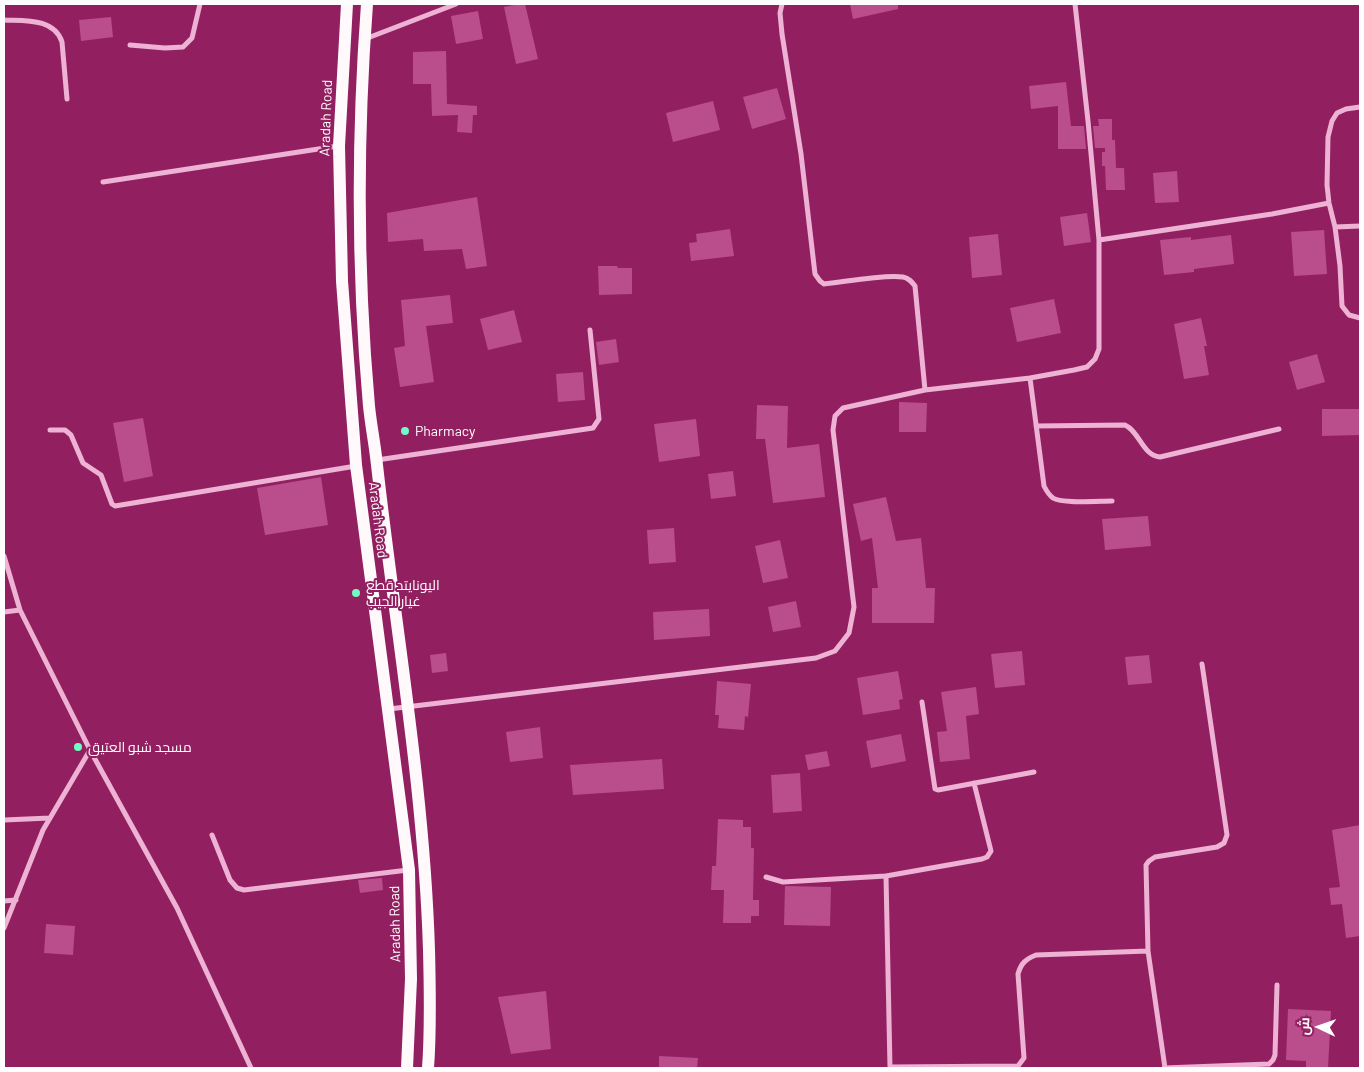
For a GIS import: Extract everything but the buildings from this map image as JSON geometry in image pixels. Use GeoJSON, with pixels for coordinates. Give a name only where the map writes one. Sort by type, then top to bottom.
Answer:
{"type":"FeatureCollection","features":[{"type":"Feature","properties":{"kind":"main road","name":"Aradah Road"},"geometry":{"type":"LineString","coordinates":[[347,4],[339,146],[342,281],[356,465],[409,870],[410,979],[407,1068]]}},
{"type":"Feature","properties":{"kind":"main road","name":"Aradah Road"},"geometry":{"type":"LineString","coordinates":[[367,4],[360,146],[361,256],[369,406],[387,556],[408,705],[426,867],[429,976],[428,1068]]}},
{"type":"Feature","properties":{"kind":"street"},"geometry":{"type":"LineString","coordinates":[[130,45],[165,48],[183,47],[192,38],[200,4]]}},
{"type":"Feature","properties":{"kind":"street"},"geometry":{"type":"LineString","coordinates":[[365,39],[456,4]]}},
{"type":"Feature","properties":{"kind":"street"},"geometry":{"type":"LineString","coordinates":[[782,4],[780,13],[782,34],[801,154],[815,274],[820,282],[824,284],[889,277],[904,277],[911,280],[915,286],[925,390]]}},
{"type":"Feature","properties":{"kind":"street"},"geometry":{"type":"LineString","coordinates":[[387,709],[816,658],[835,651],[849,632],[854,607],[833,430],[835,416],[843,408],[925,390],[1030,378],[1087,367],[1095,360],[1099,349],[1099,240],[1087,112],[1074,4]]}},
{"type":"Feature","properties":{"kind":"street"},"geometry":{"type":"LineString","coordinates":[[4,20],[41,23],[52,27],[60,34],[67,99]]}},
{"type":"Feature","properties":{"kind":"street"},"geometry":{"type":"LineString","coordinates":[[1360,107],[1346,109],[1337,113],[1328,129],[1327,185],[1340,266],[1342,306],[1349,315],[1360,318]]}},
{"type":"Feature","properties":{"kind":"street"},"geometry":{"type":"LineString","coordinates":[[103,182],[339,146]]}},
{"type":"Feature","properties":{"kind":"street"},"geometry":{"type":"LineString","coordinates":[[1099,240],[1272,214],[1329,203]]}},
{"type":"Feature","properties":{"kind":"street"},"geometry":{"type":"LineString","coordinates":[[1335,227],[1360,226]]}},
{"type":"Feature","properties":{"kind":"street"},"geometry":{"type":"LineString","coordinates":[[376,460],[593,428],[599,419],[590,330]]}},
{"type":"Feature","properties":{"kind":"street"},"geometry":{"type":"LineString","coordinates":[[1030,378],[1044,486],[1054,499],[1062,501],[1112,501]]}},
{"type":"Feature","properties":{"kind":"street"},"geometry":{"type":"LineString","coordinates":[[1036,426],[1125,425],[1132,428],[1149,453],[1160,457],[1279,429]]}},
{"type":"Feature","properties":{"kind":"street"},"geometry":{"type":"LineString","coordinates":[[50,430],[65,430],[71,435],[83,463],[101,476],[112,504],[115,506],[356,465]]}},
{"type":"Feature","properties":{"kind":"street"},"geometry":{"type":"LineString","coordinates":[[4,556],[20,610],[90,750],[177,908],[251,1068]]}},
{"type":"Feature","properties":{"kind":"street"},"geometry":{"type":"LineString","coordinates":[[4,612],[20,610]]}},
{"type":"Feature","properties":{"kind":"street"},"geometry":{"type":"LineString","coordinates":[[1202,664],[1227,834],[1224,843],[1217,847],[1155,857],[1149,860],[1146,865],[1148,951],[1164,1068],[1269,1064],[1275,1055],[1277,985]]}},
{"type":"Feature","properties":{"kind":"street"},"geometry":{"type":"LineString","coordinates":[[922,702],[935,788],[938,790],[1034,772]]}},
{"type":"Feature","properties":{"kind":"street"},"geometry":{"type":"LineString","coordinates":[[4,928],[43,830],[90,750]]}},
{"type":"Feature","properties":{"kind":"street"},"geometry":{"type":"LineString","coordinates":[[766,877],[783,882],[886,876],[987,857],[991,851],[974,783]]}},
{"type":"Feature","properties":{"kind":"street"},"geometry":{"type":"LineString","coordinates":[[4,820],[50,818]]}},
{"type":"Feature","properties":{"kind":"street"},"geometry":{"type":"LineString","coordinates":[[212,835],[230,880],[237,888],[244,890],[409,870]]}},
{"type":"Feature","properties":{"kind":"street"},"geometry":{"type":"LineString","coordinates":[[886,876],[890,1068],[1018,1066],[1024,1058],[1018,974],[1020,966],[1028,958],[1036,955],[1148,951]]}},
{"type":"Feature","properties":{"kind":"street"},"geometry":{"type":"LineString","coordinates":[[4,901],[16,900]]}},
{"type":"Feature","properties":{"kind":"place","name":"Pharmacy"},"geometry":{"type":"Point","coordinates":[405,431]}},
{"type":"Feature","properties":{"kind":"place","name":"اليونايتد قطع غيار الجيب"},"geometry":{"type":"Point","coordinates":[356,593]}},
{"type":"Feature","properties":{"kind":"place","name":"مسجد شبو العتيق"},"geometry":{"type":"Point","coordinates":[78,747]}}]}
